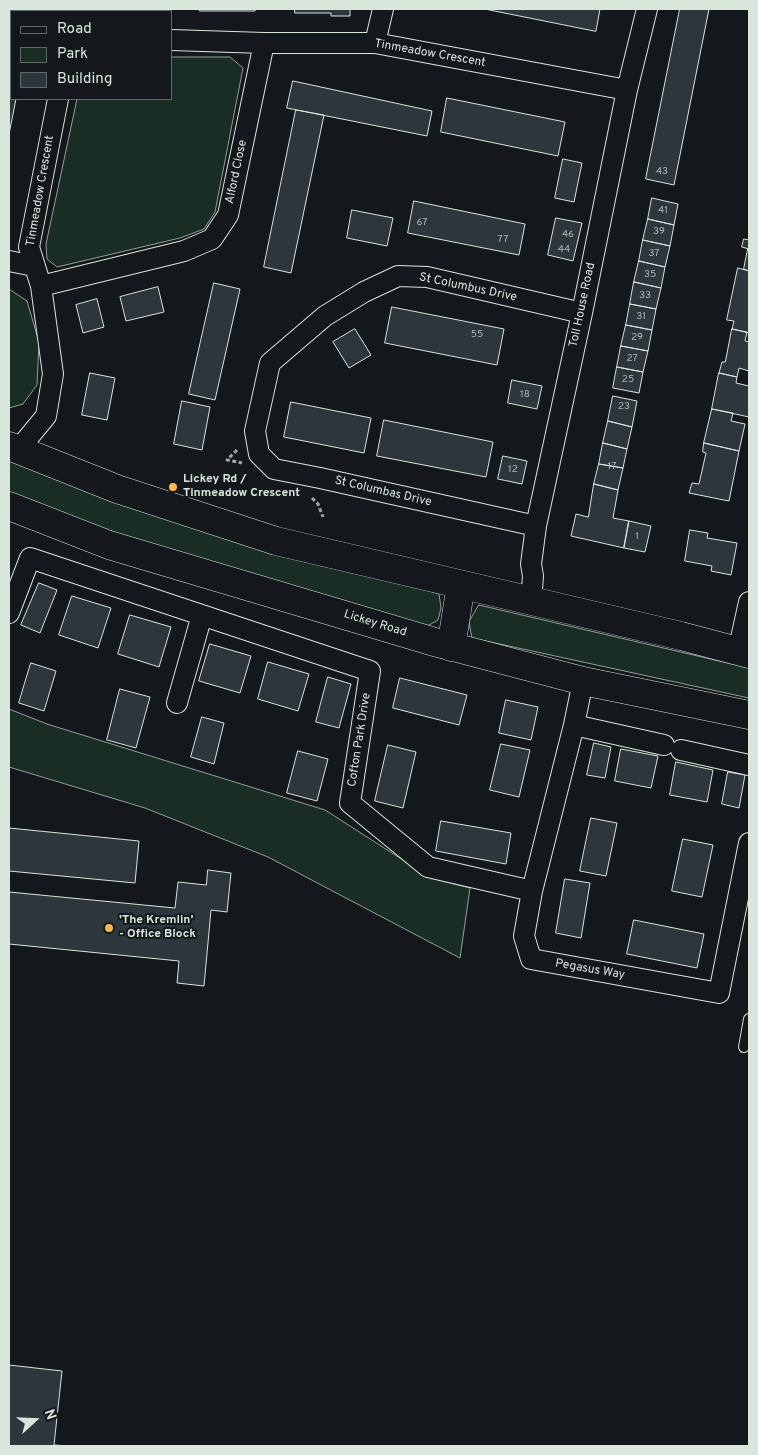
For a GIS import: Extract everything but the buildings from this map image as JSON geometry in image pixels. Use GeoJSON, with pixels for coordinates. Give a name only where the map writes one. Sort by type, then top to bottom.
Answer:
{"type":"FeatureCollection","features":[{"type":"Feature","properties":{"kind":"main road"},"geometry":{"type":"LineString","coordinates":[[13,448],[117,489],[276,541],[681,636],[744,653]]}},
{"type":"Feature","properties":{"kind":"main road","name":"Lickey Road"},"geometry":{"type":"LineString","coordinates":[[9,506],[109,545],[451,647],[583,681],[749,715]]}},
{"type":"Feature","properties":{"kind":"main road"},"geometry":{"type":"LineString","coordinates":[[451,647],[461,585]]}},
{"type":"Feature","properties":{"kind":"street"},"geometry":{"type":"LineString","coordinates":[[375,43],[384,9]]}},
{"type":"Feature","properties":{"kind":"street","name":"Toll House Road"},"geometry":{"type":"LineString","coordinates":[[531,602],[534,576],[531,564],[536,526],[582,313],[627,90],[647,9]]}},
{"type":"Feature","properties":{"kind":"street","name":"Tinmeadow Crescent"},"geometry":{"type":"LineString","coordinates":[[172,40],[264,43],[375,43],[627,90]]}},
{"type":"Feature","properties":{"kind":"street","name":"Alford Close"},"geometry":{"type":"LineString","coordinates":[[40,286],[184,251],[212,239],[228,214],[264,43]]}},
{"type":"Feature","properties":{"kind":"street","name":"Tinmeadow Crescent"},"geometry":{"type":"LineString","coordinates":[[13,448],[46,416],[53,374],[40,286],[29,247],[58,100]]}},
{"type":"Feature","properties":{"kind":"street"},"geometry":{"type":"LineString","coordinates":[[9,261],[34,266]]}},
{"type":"Feature","properties":{"kind":"street","name":"St Columbus Drive"},"geometry":{"type":"LineString","coordinates":[[255,430],[270,363],[325,316],[364,292],[398,276],[426,277],[582,313]]}},
{"type":"Feature","properties":{"kind":"street","name":"St Columbas Drive"},"geometry":{"type":"LineString","coordinates":[[255,430],[258,454],[274,469],[536,526]]}},
{"type":"Feature","properties":{"kind":"street","name":"Cofton Park Drive"},"geometry":{"type":"LineString","coordinates":[[9,612],[30,558],[370,671],[350,803],[428,867],[532,891]]}},
{"type":"Feature","properties":{"kind":"street"},"geometry":{"type":"LineString","coordinates":[[744,653],[749,602]]}},
{"type":"Feature","properties":{"kind":"street"},"geometry":{"type":"LineString","coordinates":[[177,704],[202,615]]}},
{"type":"Feature","properties":{"kind":"street"},"geometry":{"type":"LineString","coordinates":[[532,891],[574,725],[583,681]]}},
{"type":"Feature","properties":{"kind":"street"},"geometry":{"type":"LineString","coordinates":[[574,725],[749,765]]}},
{"type":"Feature","properties":{"kind":"street","name":"Pegasus Way"},"geometry":{"type":"LineString","coordinates":[[532,891],[524,936],[531,959],[719,993],[749,843]]}},
{"type":"Feature","properties":{"kind":"lane"},"geometry":{"type":"LineString","coordinates":[[744,1047],[749,1018]]}},
{"type":"Feature","properties":{"kind":"green space"},"geometry":{"type":"Polygon","coordinates":[[[172,57],[230,57],[243,68],[215,212],[204,229],[180,238],[57,267],[47,259],[46,244],[77,100],[172,100],[172,57]]]}},
{"type":"Feature","properties":{"kind":"green space"},"geometry":{"type":"Polygon","coordinates":[[[9,289],[27,301],[39,342],[37,385],[23,404],[9,408],[9,289]]]}},
{"type":"Feature","properties":{"kind":"green space"},"geometry":{"type":"Polygon","coordinates":[[[9,457],[439,594],[441,608],[438,620],[422,629],[199,562],[9,495],[9,457]]]}},
{"type":"Feature","properties":{"kind":"green space"},"geometry":{"type":"Polygon","coordinates":[[[479,605],[749,668],[749,698],[472,638],[469,622],[479,605]]]}},
{"type":"Feature","properties":{"kind":"green space"},"geometry":{"type":"Polygon","coordinates":[[[9,709],[47,724],[325,810],[431,878],[470,888],[460,958],[268,857],[145,808],[9,767],[9,709]]]}},
{"type":"Feature","properties":{"kind":"place","name":"Lickey Rd / Tinmeadow Crescent"},"geometry":{"type":"Point","coordinates":[173,487]}},
{"type":"Feature","properties":{"kind":"place","name":"'The Kremlin' - Office Block"},"geometry":{"type":"Point","coordinates":[109,928]}}]}
